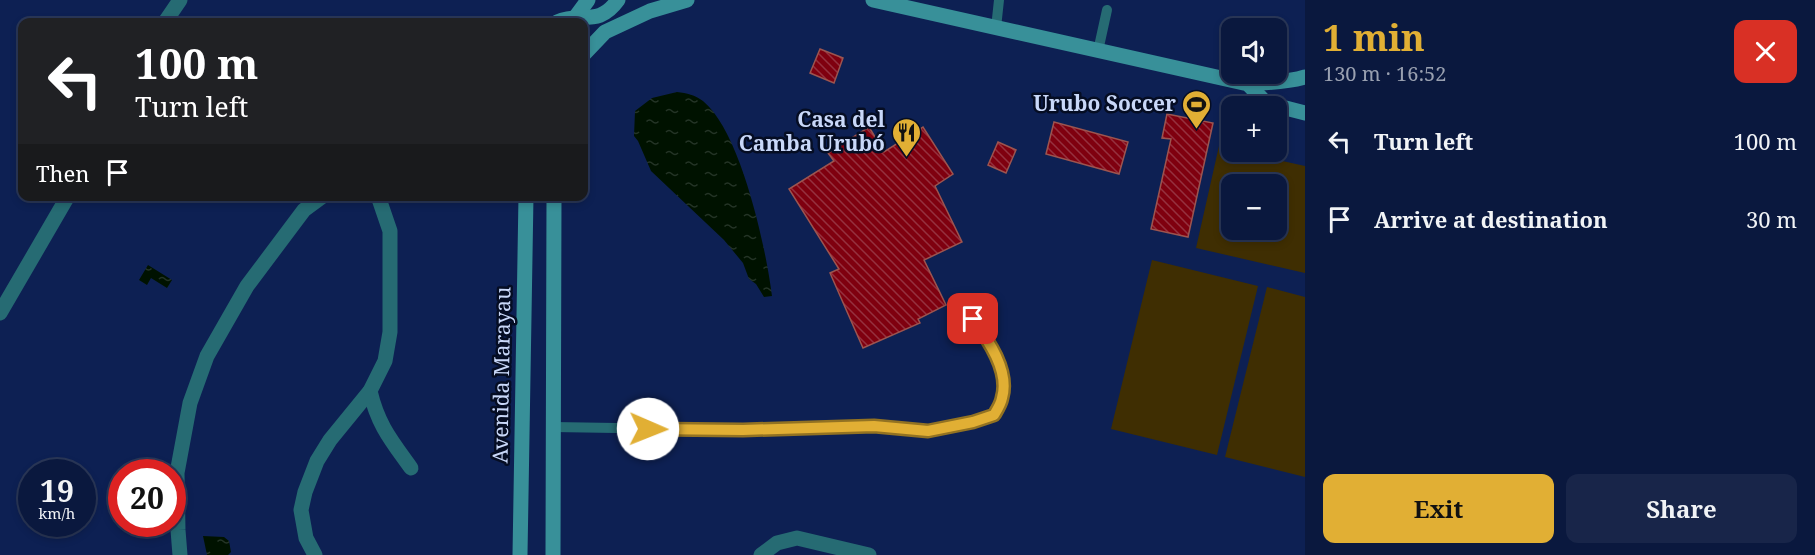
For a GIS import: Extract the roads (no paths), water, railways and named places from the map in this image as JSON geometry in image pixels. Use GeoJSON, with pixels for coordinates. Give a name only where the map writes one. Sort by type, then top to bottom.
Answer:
{"type":"FeatureCollection","features":[{"type":"Feature","properties":{"kind":"street"},"geometry":{"type":"LineString","coordinates":[[168,18],[180,0]]}},
{"type":"Feature","properties":{"kind":"street"},"geometry":{"type":"LineString","coordinates":[[575,18],[588,0]]}},
{"type":"Feature","properties":{"kind":"street"},"geometry":{"type":"LineString","coordinates":[[585,18],[596,17],[609,11],[618,0]]}},
{"type":"Feature","properties":{"kind":"street"},"geometry":{"type":"LineString","coordinates":[[588,50],[605,32],[650,11],[687,0]]}},
{"type":"Feature","properties":{"kind":"street"},"geometry":{"type":"LineString","coordinates":[[873,0],[1221,78]]}},
{"type":"Feature","properties":{"kind":"street"},"geometry":{"type":"LineString","coordinates":[[1287,82],[1305,77]]}},
{"type":"Feature","properties":{"kind":"street"},"geometry":{"type":"LineString","coordinates":[[1248,84],[1266,103],[1305,113]]}},
{"type":"Feature","properties":{"kind":"street"},"geometry":{"type":"LineString","coordinates":[[0,313],[65,201]]}},
{"type":"Feature","properties":{"kind":"street"},"geometry":{"type":"LineString","coordinates":[[180,555],[177,530],[177,473],[190,403],[207,356],[247,286],[304,210],[316,201]]}},
{"type":"Feature","properties":{"kind":"street"},"geometry":{"type":"LineString","coordinates":[[315,555],[306,538],[301,510],[305,492],[317,461],[330,440],[370,391],[385,361],[390,332],[390,231],[380,201]]}},
{"type":"Feature","properties":{"kind":"street","name":"Avenida Marayau"},"geometry":{"type":"LineString","coordinates":[[520,555],[526,201]]}},
{"type":"Feature","properties":{"kind":"street"},"geometry":{"type":"LineString","coordinates":[[553,555],[554,201]]}},
{"type":"Feature","properties":{"kind":"street"},"geometry":{"type":"LineString","coordinates":[[370,391],[376,414],[387,435],[411,468]]}},
{"type":"Feature","properties":{"kind":"street"},"geometry":{"type":"LineString","coordinates":[[761,555],[777,543],[797,538],[869,555]]}},
{"type":"Feature","properties":{"kind":"lane"},"geometry":{"type":"LineString","coordinates":[[996,28],[999,0]]}},
{"type":"Feature","properties":{"kind":"lane"},"geometry":{"type":"LineString","coordinates":[[1098,51],[1107,10]]}},
{"type":"Feature","properties":{"kind":"lane"},"geometry":{"type":"LineString","coordinates":[[553,427],[743,430],[874,426],[928,431],[973,422],[994,415],[1003,397],[1003,373],[984,334],[973,319]]}},
{"type":"Feature","properties":{"kind":"water"},"geometry":{"type":"Polygon","coordinates":[[[677,92],[697,97],[703,101],[717,116],[729,138],[750,192],[758,221],[772,296],[764,297],[756,284],[749,279],[743,263],[724,240],[651,171],[634,136],[635,111],[652,98],[677,92]]]}},
{"type":"Feature","properties":{"kind":"water"},"geometry":{"type":"Polygon","coordinates":[[[148,265],[172,280],[167,288],[151,278],[147,285],[139,280],[148,265]]]}},
{"type":"Feature","properties":{"kind":"water"},"geometry":{"type":"Polygon","coordinates":[[[203,536],[224,537],[229,541],[231,552],[228,555],[207,555],[203,536]]]}},
{"type":"Feature","properties":{"kind":"place","name":"Urubo Soccer"},"geometry":{"type":"Point","coordinates":[1197,130]}},
{"type":"Feature","properties":{"kind":"place","name":"Casa del Camba Urubó"},"geometry":{"type":"Point","coordinates":[906,158]}}]}
